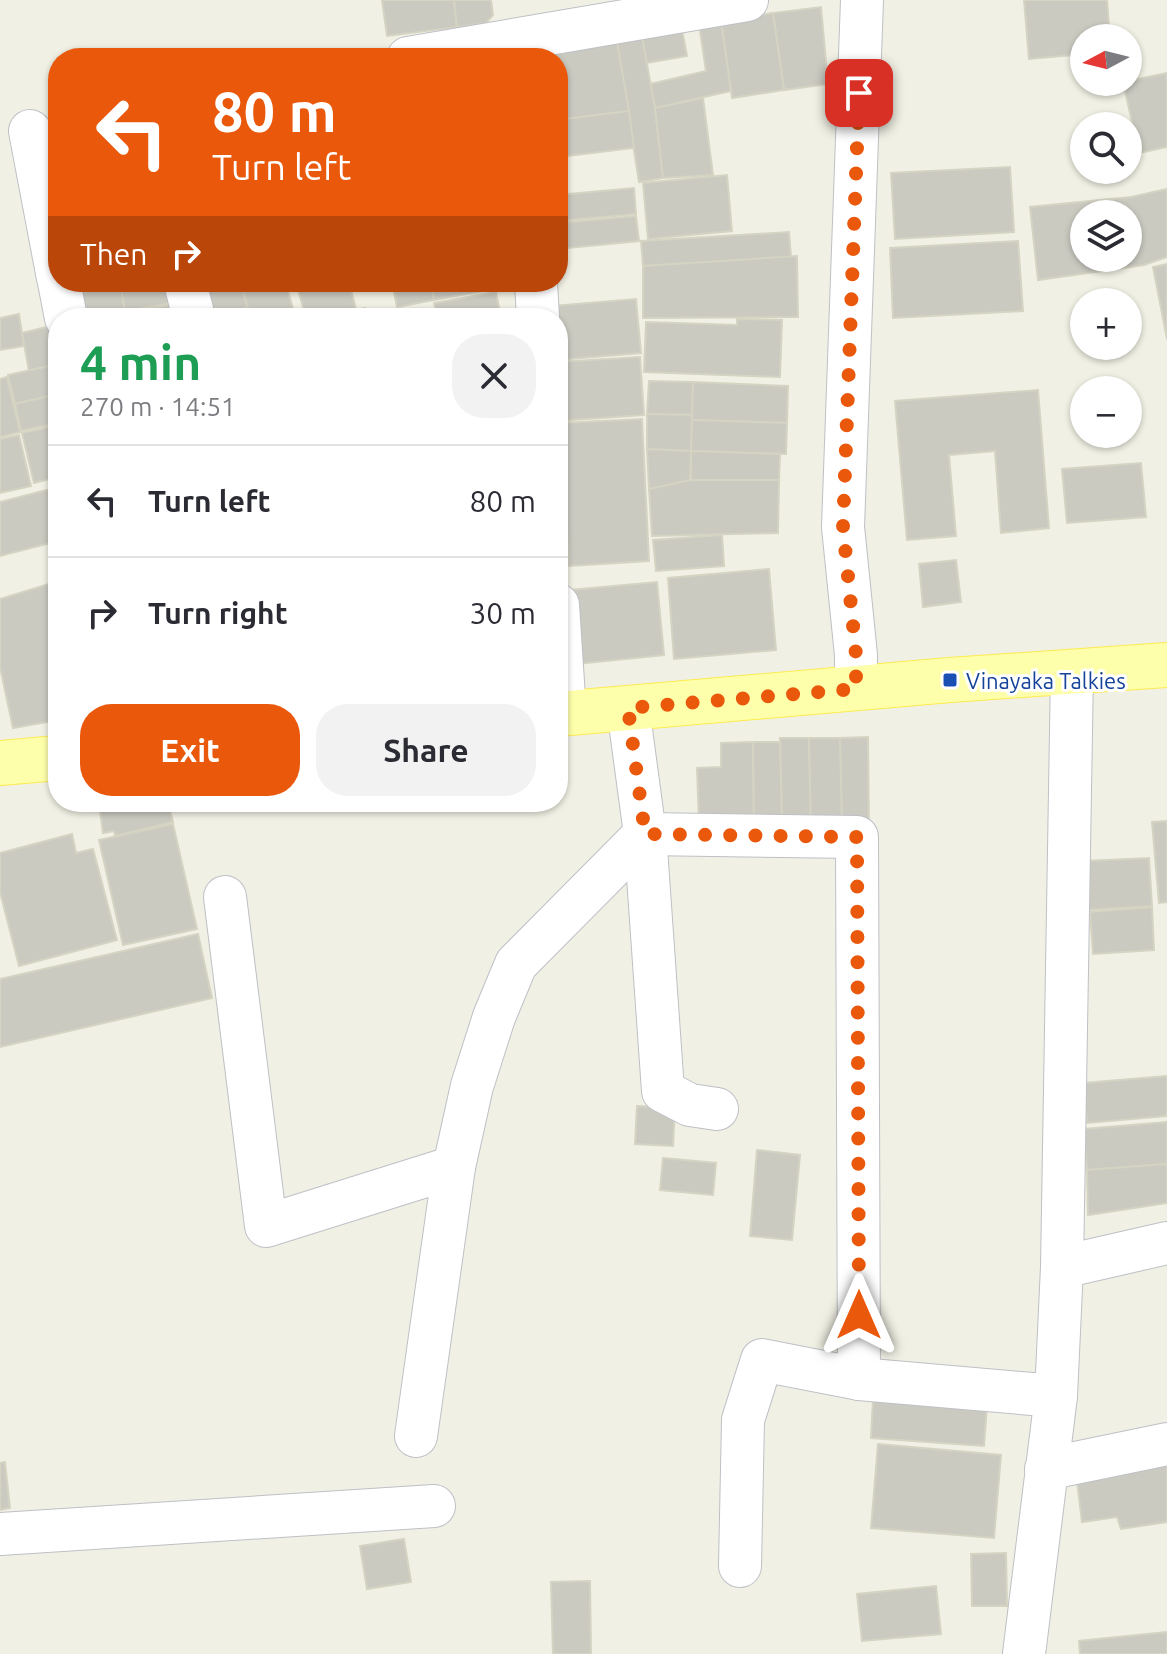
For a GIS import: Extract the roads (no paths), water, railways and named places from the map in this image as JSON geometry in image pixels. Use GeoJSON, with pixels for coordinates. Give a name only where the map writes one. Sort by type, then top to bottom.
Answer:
{"type":"FeatureCollection","features":[{"type":"Feature","properties":{"kind":"main road"},"geometry":{"type":"LineString","coordinates":[[568,713],[1167,665]]}},
{"type":"Feature","properties":{"kind":"main road"},"geometry":{"type":"LineString","coordinates":[[0,763],[48,759]]}},
{"type":"Feature","properties":{"kind":"street"},"geometry":{"type":"LineString","coordinates":[[450,48],[518,32],[747,0]]}},
{"type":"Feature","properties":{"kind":"street"},"geometry":{"type":"LineString","coordinates":[[856,689],[856,655],[843,527],[862,0]]}},
{"type":"Feature","properties":{"kind":"street"},"geometry":{"type":"LineString","coordinates":[[29,131],[48,229]]}},
{"type":"Feature","properties":{"kind":"street"},"geometry":{"type":"LineString","coordinates":[[1024,1654],[1056,1396],[1062,1267],[1072,672]]}},
{"type":"Feature","properties":{"kind":"street"},"geometry":{"type":"LineString","coordinates":[[628,708],[645,834],[663,1091],[690,1105],[717,1109]]}},
{"type":"Feature","properties":{"kind":"street"},"geometry":{"type":"LineString","coordinates":[[416,1436],[454,1167],[472,1086],[494,1017],[516,964],[645,834],[857,837],[859,1379]]}},
{"type":"Feature","properties":{"kind":"street"},"geometry":{"type":"LineString","coordinates":[[225,897],[266,1226],[454,1167]]}},
{"type":"Feature","properties":{"kind":"street"},"geometry":{"type":"LineString","coordinates":[[1062,1267],[1167,1243]]}},
{"type":"Feature","properties":{"kind":"street"},"geometry":{"type":"LineString","coordinates":[[740,1566],[743,1420],[762,1360],[859,1379],[1056,1396]]}},
{"type":"Feature","properties":{"kind":"street"},"geometry":{"type":"LineString","coordinates":[[1046,1469],[1167,1444]]}},
{"type":"Feature","properties":{"kind":"street"},"geometry":{"type":"LineString","coordinates":[[0,1534],[434,1506]]}},
{"type":"Feature","properties":{"kind":"place","name":"Vinayaka Talkies"},"geometry":{"type":"Point","coordinates":[950,680]}}]}
